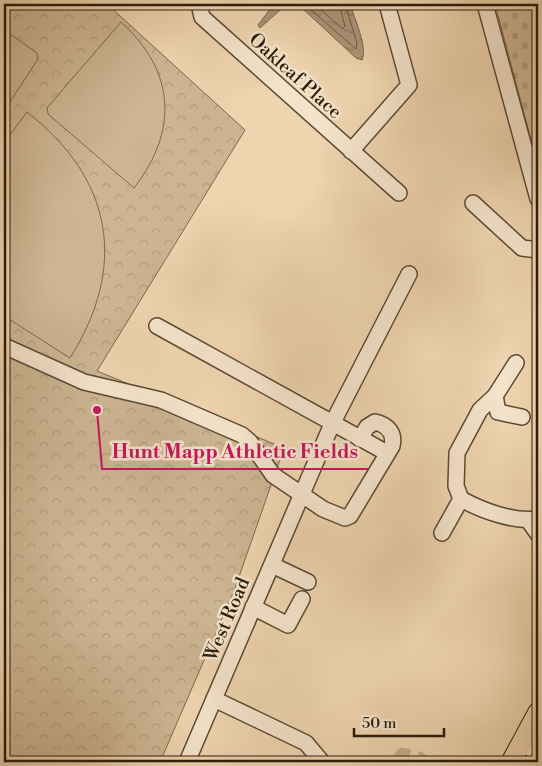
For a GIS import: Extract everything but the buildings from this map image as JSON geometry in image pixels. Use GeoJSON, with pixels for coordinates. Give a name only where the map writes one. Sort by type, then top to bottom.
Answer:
{"type":"FeatureCollection","features":[{"type":"Feature","properties":{"kind":"main road"},"geometry":{"type":"LineString","coordinates":[[510,762],[538,712]]}},
{"type":"Feature","properties":{"kind":"street","name":"Oakleaf Place"},"geometry":{"type":"LineString","coordinates":[[199,4],[202,17],[399,193]]}},
{"type":"Feature","properties":{"kind":"street"},"geometry":{"type":"LineString","coordinates":[[352,151],[410,85],[387,4]]}},
{"type":"Feature","properties":{"kind":"street"},"geometry":{"type":"LineString","coordinates":[[486,4],[536,182],[538,199]]}},
{"type":"Feature","properties":{"kind":"street"},"geometry":{"type":"LineString","coordinates":[[472,203],[522,248],[538,250]]}},
{"type":"Feature","properties":{"kind":"street","name":"West Road"},"geometry":{"type":"LineString","coordinates":[[187,762],[332,424],[409,274]]}},
{"type":"Feature","properties":{"kind":"street"},"geometry":{"type":"LineString","coordinates":[[157,326],[387,453]]}},
{"type":"Feature","properties":{"kind":"street"},"geometry":{"type":"LineString","coordinates":[[4,346],[84,382],[161,400],[242,435],[250,442],[273,475],[302,492],[323,508],[345,518],[350,516],[394,439],[392,432],[375,422],[370,423],[360,439]]}},
{"type":"Feature","properties":{"kind":"street"},"geometry":{"type":"LineString","coordinates":[[516,362],[494,396],[480,410],[456,453],[456,486],[461,499],[483,511],[533,520],[538,534]]}},
{"type":"Feature","properties":{"kind":"street"},"geometry":{"type":"LineString","coordinates":[[494,396],[498,412],[522,417]]}},
{"type":"Feature","properties":{"kind":"street"},"geometry":{"type":"LineString","coordinates":[[442,534],[461,499]]}},
{"type":"Feature","properties":{"kind":"street"},"geometry":{"type":"LineString","coordinates":[[272,565],[308,582]]}},
{"type":"Feature","properties":{"kind":"street"},"geometry":{"type":"LineString","coordinates":[[253,607],[288,625],[302,599]]}},
{"type":"Feature","properties":{"kind":"street"},"geometry":{"type":"LineString","coordinates":[[214,699],[306,743],[322,762]]}},
{"type":"Feature","properties":{"kind":"street"},"geometry":{"type":"LineString","coordinates":[[521,743],[538,753]]}},
{"type":"Feature","properties":{"kind":"green space"},"geometry":{"type":"Polygon","coordinates":[[[4,4],[107,4],[245,130],[97,371],[284,448],[234,591],[160,762],[4,762],[4,4]]]}},
{"type":"Feature","properties":{"kind":"green space"},"geometry":{"type":"Polygon","coordinates":[[[495,4],[538,4],[538,166],[495,4]]]}},
{"type":"Feature","properties":{"kind":"green space"},"geometry":{"type":"Polygon","coordinates":[[[121,22],[139,41],[152,60],[161,81],[165,102],[164,123],[159,144],[149,166],[134,188],[48,114],[47,108],[121,22]]]}},
{"type":"Feature","properties":{"kind":"green space"},"geometry":{"type":"Polygon","coordinates":[[[4,30],[37,53],[38,59],[4,111],[4,30]]]}},
{"type":"Feature","properties":{"kind":"green space"},"geometry":{"type":"Polygon","coordinates":[[[27,112],[56,138],[78,166],[94,195],[103,226],[105,257],[100,290],[88,324],[70,358],[4,316],[4,143],[27,112]]]}},
{"type":"Feature","properties":{"kind":"water"},"geometry":{"type":"Polygon","coordinates":[[[274,4],[287,4],[260,28],[258,25],[274,4]]]}},
{"type":"Feature","properties":{"kind":"water"},"geometry":{"type":"Polygon","coordinates":[[[294,4],[350,4],[362,40],[362,60],[356,58],[303,9],[294,4]]]}},
{"type":"Feature","properties":{"kind":"tunnel"},"geometry":{"type":"LineString","coordinates":[[398,762],[403,755],[419,759],[422,762]]}},
{"type":"Feature","properties":{"kind":"place","name":"Hunt Mapp Athletic Fields"},"geometry":{"type":"Point","coordinates":[97,410]}}]}
